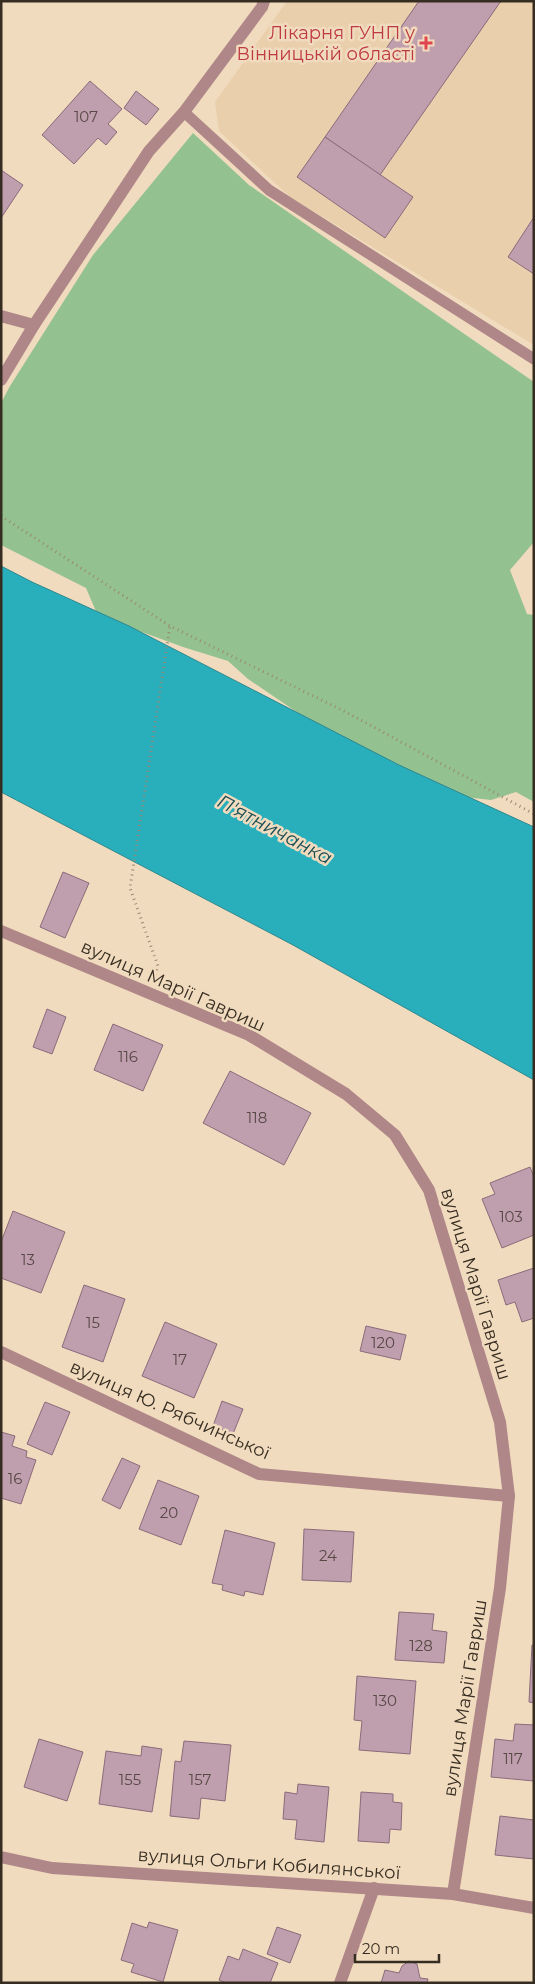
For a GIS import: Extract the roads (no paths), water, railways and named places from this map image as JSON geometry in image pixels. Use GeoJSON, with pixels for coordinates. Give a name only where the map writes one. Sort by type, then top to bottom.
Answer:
{"type":"FeatureCollection","features":[{"type":"Feature","properties":{"kind":"street"},"geometry":{"type":"LineString","coordinates":[[1,380],[34,325],[149,151],[184,112],[262,7],[264,1]]}},
{"type":"Feature","properties":{"kind":"street"},"geometry":{"type":"LineString","coordinates":[[1,316],[34,325]]}},
{"type":"Feature","properties":{"kind":"street","name":"вулиця Марії Гавриш"},"geometry":{"type":"LineString","coordinates":[[1,931],[249,1035],[346,1094],[395,1135],[429,1190],[500,1422],[509,1496],[500,1588],[453,1894]]}},
{"type":"Feature","properties":{"kind":"street","name":"вулиця Ю. Рябчинської"},"geometry":{"type":"LineString","coordinates":[[1,1352],[259,1474],[509,1496]]}},
{"type":"Feature","properties":{"kind":"street","name":"вулиця Ольги Кобилянської"},"geometry":{"type":"LineString","coordinates":[[1,1857],[52,1868],[453,1894],[534,1908]]}},
{"type":"Feature","properties":{"kind":"street"},"geometry":{"type":"LineString","coordinates":[[340,1983],[374,1888]]}},
{"type":"Feature","properties":{"kind":"lane"},"geometry":{"type":"LineString","coordinates":[[184,112],[269,190],[534,359]]}},
{"type":"Feature","properties":{"kind":"water","name":"П'ятничанка"},"geometry":{"type":"Polygon","coordinates":[[[1,566],[129,626],[399,765],[534,827],[534,1080],[293,945],[1,792],[1,566]]]}},
{"type":"Feature","properties":{"kind":"place","name":"Лікарня ГУНП у Вінницькій області"},"geometry":{"type":"Point","coordinates":[426,43]}}]}
